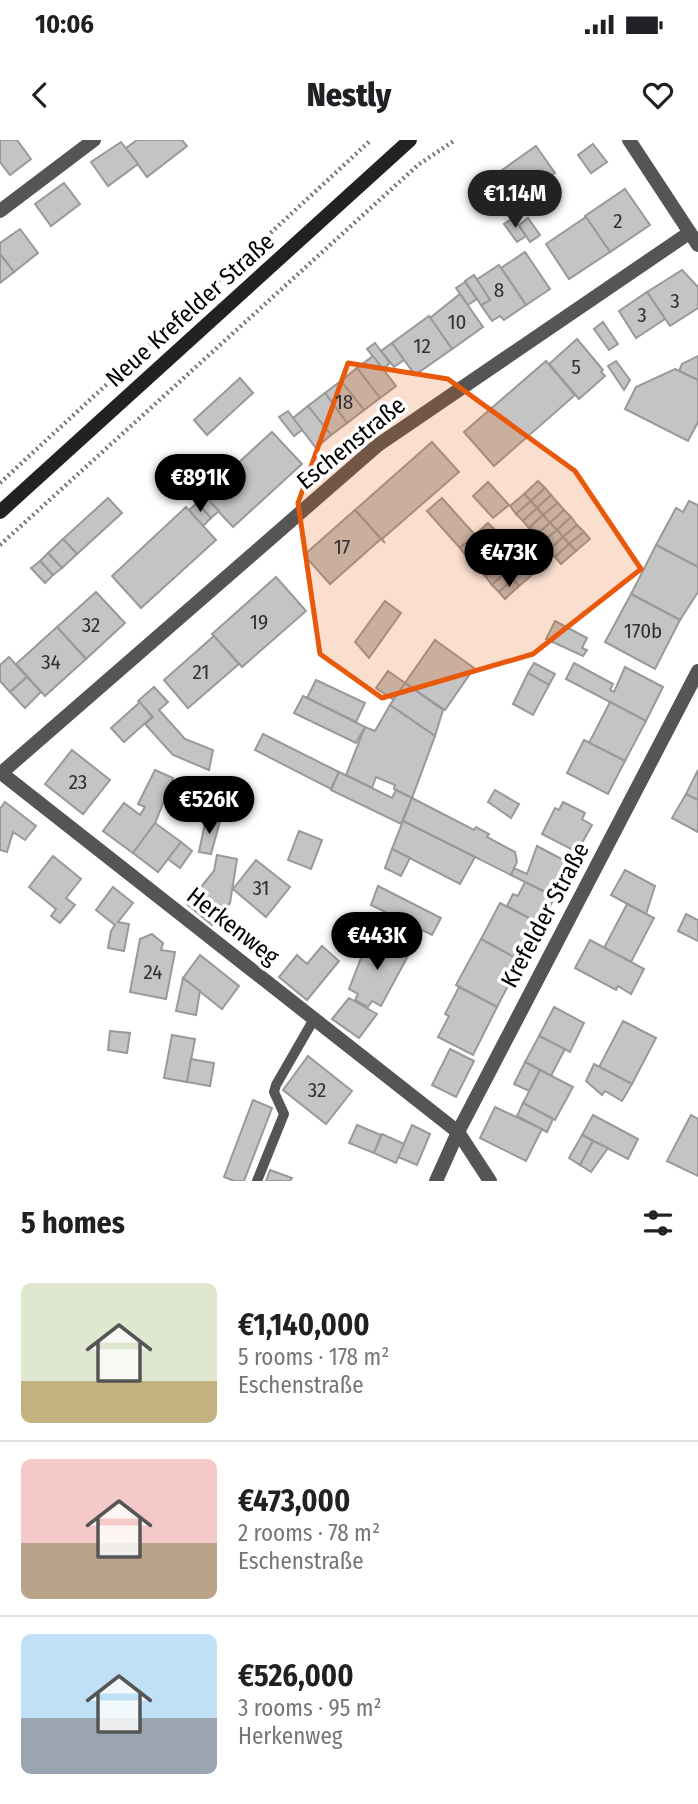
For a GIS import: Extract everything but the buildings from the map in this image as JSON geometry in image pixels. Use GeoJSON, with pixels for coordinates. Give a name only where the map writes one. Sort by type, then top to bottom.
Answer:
{"type":"FeatureCollection","features":[{"type":"Feature","properties":{"kind":"main road","name":"Neue Krefelder Straße"},"geometry":{"type":"LineString","coordinates":[[0,512],[410,140]]}},
{"type":"Feature","properties":{"kind":"street"},"geometry":{"type":"LineString","coordinates":[[0,211],[94,140]]}},
{"type":"Feature","properties":{"kind":"street"},"geometry":{"type":"LineString","coordinates":[[629,140],[695,235]]}},
{"type":"Feature","properties":{"kind":"street","name":"Eschenstraße"},"geometry":{"type":"LineString","coordinates":[[0,773],[378,445],[695,235]]}},
{"type":"Feature","properties":{"kind":"street","name":"Krefelder Straße"},"geometry":{"type":"LineString","coordinates":[[436,1181],[458,1132],[698,671]]}},
{"type":"Feature","properties":{"kind":"street","name":"Herkenweg"},"geometry":{"type":"LineString","coordinates":[[0,773],[458,1132],[490,1181]]}},
{"type":"Feature","properties":{"kind":"lane"},"geometry":{"type":"LineString","coordinates":[[257,1181],[284,1114],[274,1092],[314,1018]]}},
{"type":"Feature","properties":{"kind":"path"},"geometry":{"type":"LineString","coordinates":[[0,482],[371,140]]}},
{"type":"Feature","properties":{"kind":"path"},"geometry":{"type":"LineString","coordinates":[[0,545],[418,165],[455,140]]}},
{"type":"Feature","properties":{"kind":"highlighted area"},"geometry":{"type":"Polygon","coordinates":[[[348,363],[448,379],[575,471],[641,569],[533,654],[382,698],[320,654],[298,503],[348,363]]]}}]}
